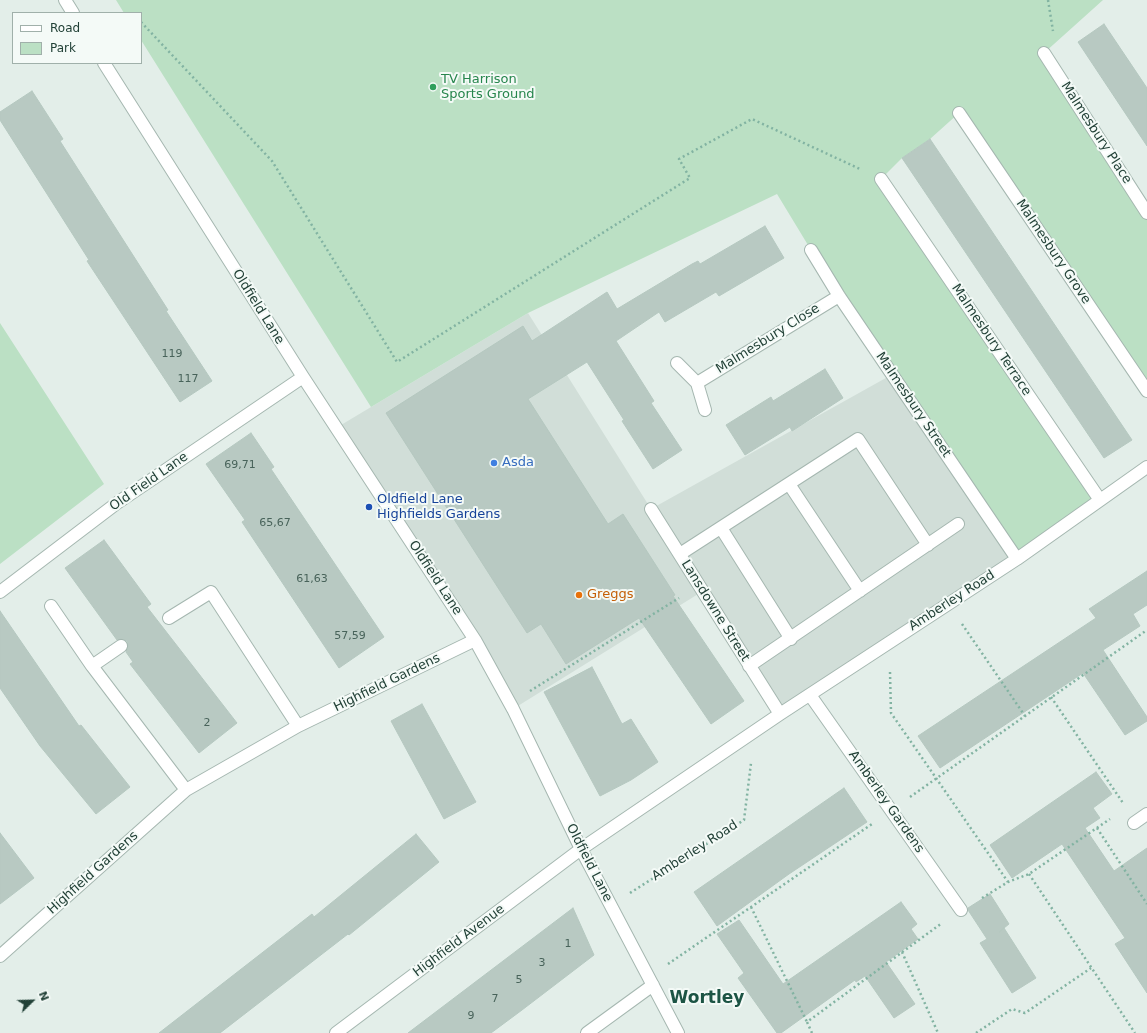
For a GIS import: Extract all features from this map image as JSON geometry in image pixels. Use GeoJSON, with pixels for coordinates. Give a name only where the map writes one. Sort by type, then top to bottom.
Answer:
{"type":"FeatureCollection","features":[{"type":"Feature","properties":{"kind":"street"},"geometry":{"type":"LineString","coordinates":[[65,0],[72,12]]}},
{"type":"Feature","properties":{"kind":"street","name":"Malmesbury Place"},"geometry":{"type":"LineString","coordinates":[[1044,52],[1147,213]]}},
{"type":"Feature","properties":{"kind":"street","name":"Oldfield Lane"},"geometry":{"type":"LineString","coordinates":[[105,64],[303,377],[475,640],[510,703],[581,849],[678,1033]]}},
{"type":"Feature","properties":{"kind":"street","name":"Malmesbury Grove"},"geometry":{"type":"LineString","coordinates":[[959,113],[1147,391]]}},
{"type":"Feature","properties":{"kind":"street","name":"Malmesbury Terrace"},"geometry":{"type":"LineString","coordinates":[[881,179],[1100,500]]}},
{"type":"Feature","properties":{"kind":"street","name":"Malmesbury Street"},"geometry":{"type":"LineString","coordinates":[[811,250],[839,296],[1017,558]]}},
{"type":"Feature","properties":{"kind":"street","name":"Malmesbury Close"},"geometry":{"type":"LineString","coordinates":[[696,383],[839,296]]}},
{"type":"Feature","properties":{"kind":"street"},"geometry":{"type":"LineString","coordinates":[[677,363],[696,383],[705,410]]}},
{"type":"Feature","properties":{"kind":"street","name":"Old Field Lane"},"geometry":{"type":"LineString","coordinates":[[0,592],[117,503],[303,377]]}},
{"type":"Feature","properties":{"kind":"street"},"geometry":{"type":"LineString","coordinates":[[680,554],[858,439],[928,545]]}},
{"type":"Feature","properties":{"kind":"street","name":"Amberley Road"},"geometry":{"type":"LineString","coordinates":[[581,849],[780,714],[1017,558],[1147,467]]}},
{"type":"Feature","properties":{"kind":"street"},"geometry":{"type":"LineString","coordinates":[[789,484],[860,592]]}},
{"type":"Feature","properties":{"kind":"street","name":"Lansdowne Street"},"geometry":{"type":"LineString","coordinates":[[651,509],[780,714]]}},
{"type":"Feature","properties":{"kind":"street"},"geometry":{"type":"LineString","coordinates":[[749,666],[791,639],[958,524]]}},
{"type":"Feature","properties":{"kind":"street"},"geometry":{"type":"LineString","coordinates":[[721,528],[791,639]]}},
{"type":"Feature","properties":{"kind":"street"},"geometry":{"type":"LineString","coordinates":[[169,618],[211,592],[298,726]]}},
{"type":"Feature","properties":{"kind":"street"},"geometry":{"type":"LineString","coordinates":[[51,606],[92,666],[186,790]]}},
{"type":"Feature","properties":{"kind":"street","name":"Highfield Gardens"},"geometry":{"type":"LineString","coordinates":[[0,956],[186,790],[298,726],[475,640]]}},
{"type":"Feature","properties":{"kind":"street"},"geometry":{"type":"LineString","coordinates":[[92,666],[121,646]]}},
{"type":"Feature","properties":{"kind":"street","name":"Amberley Gardens"},"geometry":{"type":"LineString","coordinates":[[810,695],[961,910]]}},
{"type":"Feature","properties":{"kind":"street"},"geometry":{"type":"LineString","coordinates":[[1134,823],[1147,814]]}},
{"type":"Feature","properties":{"kind":"street","name":"Highfield Avenue"},"geometry":{"type":"LineString","coordinates":[[336,1033],[581,849]]}},
{"type":"Feature","properties":{"kind":"street"},"geometry":{"type":"LineString","coordinates":[[587,1033],[651,981]]}},
{"type":"Feature","properties":{"kind":"path"},"geometry":{"type":"LineString","coordinates":[[1044,52],[1055,42],[1048,0]]}},
{"type":"Feature","properties":{"kind":"path"},"geometry":{"type":"LineString","coordinates":[[142,23],[272,162],[397,362],[690,178],[679,159],[752,119],[881,179]]}},
{"type":"Feature","properties":{"kind":"path"},"geometry":{"type":"LineString","coordinates":[[510,703],[700,585]]}},
{"type":"Feature","properties":{"kind":"path"},"geometry":{"type":"LineString","coordinates":[[948,604],[1025,716]]}},
{"type":"Feature","properties":{"kind":"path"},"geometry":{"type":"LineString","coordinates":[[651,981],[751,907],[892,810],[1147,630]]}},
{"type":"Feature","properties":{"kind":"path"},"geometry":{"type":"LineString","coordinates":[[889,643],[891,713],[1008,882]]}},
{"type":"Feature","properties":{"kind":"path"},"geometry":{"type":"LineString","coordinates":[[1051,697],[1127,809],[1134,823]]}},
{"type":"Feature","properties":{"kind":"path","name":"Amberley Road"},"geometry":{"type":"LineString","coordinates":[[611,905],[744,820],[755,731]]}},
{"type":"Feature","properties":{"kind":"path"},"geometry":{"type":"LineString","coordinates":[[807,1022],[961,910],[1008,882],[1029,874],[1096,828],[1127,809]]}},
{"type":"Feature","properties":{"kind":"path"},"geometry":{"type":"LineString","coordinates":[[1096,828],[1147,904]]}},
{"type":"Feature","properties":{"kind":"path"},"geometry":{"type":"LineString","coordinates":[[1029,874],[1135,1033]]}},
{"type":"Feature","properties":{"kind":"path"},"geometry":{"type":"LineString","coordinates":[[751,907],[812,1033]]}},
{"type":"Feature","properties":{"kind":"path"},"geometry":{"type":"LineString","coordinates":[[902,952],[938,1033]]}},
{"type":"Feature","properties":{"kind":"path"},"geometry":{"type":"LineString","coordinates":[[976,1033],[1012,1010],[1025,1013],[1091,968]]}},
{"type":"Feature","properties":{"kind":"shaded area"},"geometry":{"type":"Polygon","coordinates":[[[528,313],[651,509],[893,374],[1017,559],[780,714],[703,591],[513,709],[336,428],[528,313]]]}},
{"type":"Feature","properties":{"kind":"green space"},"geometry":{"type":"Polygon","coordinates":[[[116,0],[1103,0],[1044,53],[1147,213],[1147,391],[959,113],[930,139],[902,158],[881,179],[1100,500],[1017,559],[811,250],[777,194],[528,313],[371,407],[142,42],[142,12],[123,12],[116,0]]]}},
{"type":"Feature","properties":{"kind":"green space"},"geometry":{"type":"Polygon","coordinates":[[[0,323],[104,484],[0,564],[0,323]]]}},
{"type":"Feature","properties":{"kind":"building"},"geometry":{"type":"Polygon","coordinates":[[[1104,24],[1147,88],[1147,146],[1078,42],[1104,24]]]}},
{"type":"Feature","properties":{"kind":"building"},"geometry":{"type":"Polygon","coordinates":[[[32,91],[63,139],[60,141],[168,310],[166,311],[212,381],[180,402],[87,261],[89,260],[0,120],[0,112],[32,91]]]}},
{"type":"Feature","properties":{"kind":"building"},"geometry":{"type":"Polygon","coordinates":[[[930,139],[1132,440],[1104,458],[902,158],[930,139]]]}},
{"type":"Feature","properties":{"kind":"building","name":"Asda"},"geometry":{"type":"Polygon","coordinates":[[[765,226],[784,258],[719,296],[716,292],[665,322],[659,312],[616,341],[654,401],[651,403],[682,450],[653,469],[587,362],[528,399],[608,524],[623,514],[675,595],[673,596],[744,701],[711,724],[639,618],[566,664],[541,624],[527,633],[386,413],[523,326],[532,341],[607,292],[617,309],[692,264],[698,261],[700,264],[765,226]]]}},
{"type":"Feature","properties":{"kind":"building"},"geometry":{"type":"Polygon","coordinates":[[[825,369],[843,398],[792,431],[790,427],[745,455],[726,425],[771,397],[773,401],[825,369]]]}},
{"type":"Feature","properties":{"kind":"building"},"geometry":{"type":"Polygon","coordinates":[[[251,433],[274,467],[271,469],[384,637],[339,668],[242,522],[245,520],[206,464],[251,433]]]}},
{"type":"Feature","properties":{"kind":"building"},"geometry":{"type":"Polygon","coordinates":[[[104,540],[151,604],[147,607],[237,723],[199,753],[130,664],[133,662],[126,652],[128,646],[127,641],[121,639],[117,640],[65,568],[104,540]]]}},
{"type":"Feature","properties":{"kind":"building"},"geometry":{"type":"Polygon","coordinates":[[[1147,571],[1147,605],[1133,614],[1140,626],[1103,650],[1147,717],[1147,721],[1125,735],[1083,673],[940,768],[918,736],[1096,618],[1089,609],[1147,571]]]}},
{"type":"Feature","properties":{"kind":"building"},"geometry":{"type":"Polygon","coordinates":[[[0,611],[79,726],[81,725],[130,787],[96,814],[40,746],[0,688],[0,611]]]}},
{"type":"Feature","properties":{"kind":"building"},"geometry":{"type":"Polygon","coordinates":[[[592,667],[622,724],[631,719],[658,762],[631,780],[600,796],[544,692],[592,667]]]}},
{"type":"Feature","properties":{"kind":"building"},"geometry":{"type":"Polygon","coordinates":[[[422,704],[476,802],[444,819],[391,721],[422,704]]]}},
{"type":"Feature","properties":{"kind":"building"},"geometry":{"type":"Polygon","coordinates":[[[1096,772],[1112,794],[1093,808],[1100,818],[1085,828],[1114,871],[1147,848],[1147,993],[1115,944],[1125,938],[1062,844],[1012,878],[990,845],[1096,772]]]}},
{"type":"Feature","properties":{"kind":"building"},"geometry":{"type":"Polygon","coordinates":[[[844,788],[867,822],[789,874],[717,926],[694,892],[844,788]]]}},
{"type":"Feature","properties":{"kind":"building"},"geometry":{"type":"Polygon","coordinates":[[[0,833],[34,878],[0,904],[0,833]]]}},
{"type":"Feature","properties":{"kind":"building"},"geometry":{"type":"Polygon","coordinates":[[[416,834],[439,862],[349,935],[348,934],[220,1033],[159,1033],[312,914],[314,917],[416,834]]]}},
{"type":"Feature","properties":{"kind":"building"},"geometry":{"type":"Polygon","coordinates":[[[990,894],[1009,924],[1004,928],[1036,978],[1012,993],[980,943],[987,939],[968,910],[968,908],[990,894]]]}},
{"type":"Feature","properties":{"kind":"building"},"geometry":{"type":"Polygon","coordinates":[[[901,902],[917,924],[911,929],[918,939],[886,962],[915,1004],[894,1018],[865,976],[856,982],[855,980],[781,1033],[777,1033],[738,978],[744,973],[717,934],[739,920],[783,984],[901,902]]]}},
{"type":"Feature","properties":{"kind":"building"},"geometry":{"type":"Polygon","coordinates":[[[573,908],[594,955],[522,1010],[491,1033],[408,1033],[573,908]]]}},
{"type":"Feature","properties":{"kind":"place","name":"TV Harrison Sports Ground"},"geometry":{"type":"Point","coordinates":[433,87]}},
{"type":"Feature","properties":{"kind":"place","name":"Asda"},"geometry":{"type":"Point","coordinates":[494,463]}},
{"type":"Feature","properties":{"kind":"place","name":"Oldfield Lane Highfields Gardens"},"geometry":{"type":"Point","coordinates":[369,507]}},
{"type":"Feature","properties":{"kind":"place","name":"Greggs"},"geometry":{"type":"Point","coordinates":[579,595]}},
{"type":"Feature","properties":{"kind":"district","name":"Wortley"},"geometry":{"type":"Point","coordinates":[707,999]}}]}
